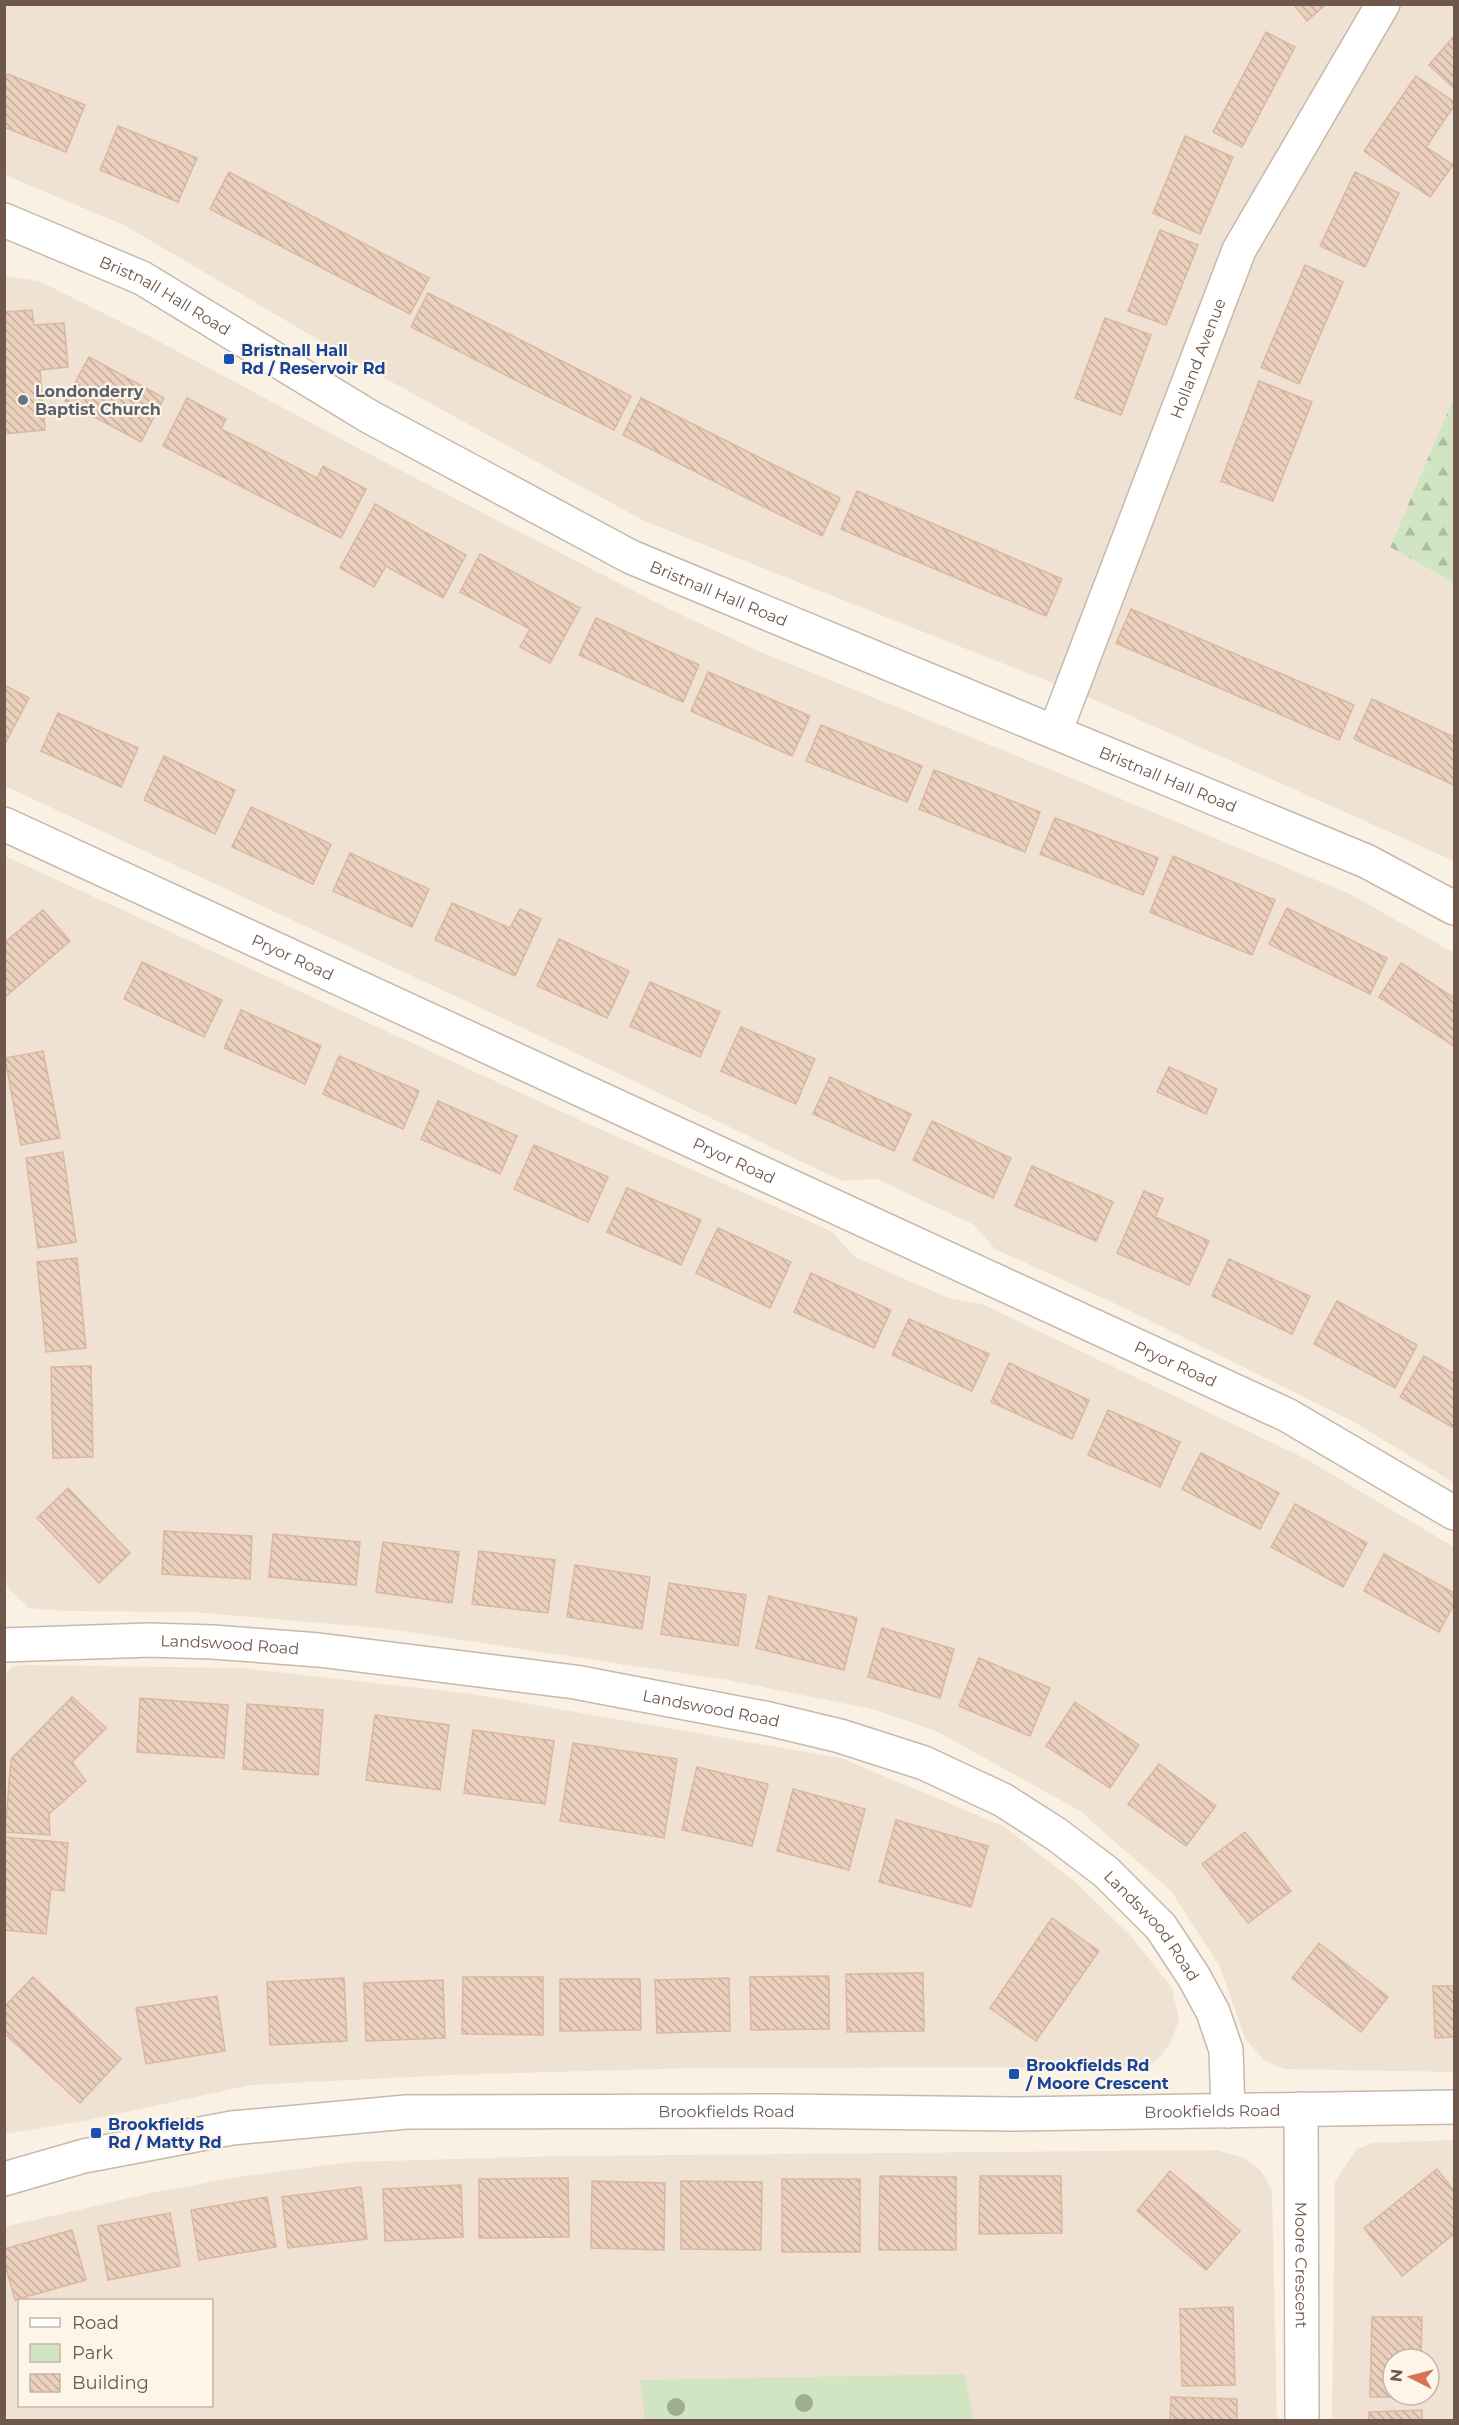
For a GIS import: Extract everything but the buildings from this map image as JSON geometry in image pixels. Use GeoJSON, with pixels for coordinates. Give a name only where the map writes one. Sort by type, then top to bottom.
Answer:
{"type":"FeatureCollection","features":[{"type":"Feature","properties":{"kind":"street","name":"Holland Avenue"},"geometry":{"type":"LineString","coordinates":[[1055,732],[1239,250],[1383,4]]}},
{"type":"Feature","properties":{"kind":"street","name":"Bristnall Hall Road"},"geometry":{"type":"LineString","coordinates":[[7,222],[142,278],[370,417],[631,558],[1366,861],[1455,908]]}},
{"type":"Feature","properties":{"kind":"street","name":"Pryor Road"},"geometry":{"type":"LineString","coordinates":[[4,824],[1287,1415],[1455,1513]]}},
{"type":"Feature","properties":{"kind":"street","name":"Landswood Road"},"geometry":{"type":"LineString","coordinates":[[4,1645],[150,1640],[213,1642],[319,1650],[575,1682],[706,1705],[840,1736],[924,1763],[1003,1800],[1056,1834],[1106,1872],[1161,1928],[1194,1977],[1213,2012],[1226,2050],[1228,2111]]}},
{"type":"Feature","properties":{"kind":"street","name":"Brookfields Road"},"geometry":{"type":"LineString","coordinates":[[4,2179],[84,2156],[232,2128],[406,2112],[783,2111],[1011,2114],[1455,2107]]}},
{"type":"Feature","properties":{"kind":"street","name":"Moore Crescent"},"geometry":{"type":"LineString","coordinates":[[1301,2109],[1302,2421]]}},
{"type":"Feature","properties":{"kind":"shaded area"},"geometry":{"type":"Polygon","coordinates":[[[8,5],[1454,5],[1454,397],[1390,547],[1454,583],[1454,861],[1095,700],[642,520],[370,370],[124,225],[5,175],[4,10],[8,5]]]}},
{"type":"Feature","properties":{"kind":"shaded area"},"geometry":{"type":"Polygon","coordinates":[[[5,276],[39,281],[147,335],[373,456],[661,605],[758,651],[1352,895],[1454,953],[1454,1483],[1354,1422],[1118,1305],[995,1249],[974,1225],[877,1179],[842,1181],[498,1016],[5,786],[5,276]]]}},
{"type":"Feature","properties":{"kind":"shaded area"},"geometry":{"type":"Polygon","coordinates":[[[5,856],[595,1127],[831,1231],[855,1257],[948,1298],[982,1304],[1306,1459],[1454,1547],[1454,2072],[1284,2069],[1265,2061],[1246,2040],[1219,1965],[1171,1891],[1080,1811],[936,1731],[876,1710],[728,1680],[389,1629],[194,1612],[63,1611],[29,1608],[8,1588],[5,1579],[5,856]]]}},
{"type":"Feature","properties":{"kind":"shaded area"},"geometry":{"type":"Polygon","coordinates":[[[23,1665],[240,1668],[472,1694],[841,1758],[1003,1826],[1075,1882],[1130,1935],[1172,1988],[1179,2020],[1171,2041],[1160,2057],[1148,2067],[695,2068],[451,2075],[251,2085],[89,2120],[5,2134],[4,1676],[12,1667],[23,1665]]]}},
{"type":"Feature","properties":{"kind":"shaded area"},"geometry":{"type":"Polygon","coordinates":[[[1454,2140],[1454,2420],[1332,2420],[1335,2181],[1357,2149],[1373,2143],[1454,2140]]]}},
{"type":"Feature","properties":{"kind":"shaded area"},"geometry":{"type":"Polygon","coordinates":[[[1216,2150],[1242,2157],[1261,2171],[1272,2190],[1277,2420],[5,2420],[4,2227],[151,2193],[238,2177],[351,2162],[563,2156],[1216,2150]]]}},
{"type":"Feature","properties":{"kind":"green space"},"geometry":{"type":"Polygon","coordinates":[[[1454,397],[1454,583],[1390,547],[1454,397]]]}},
{"type":"Feature","properties":{"kind":"green space"},"geometry":{"type":"Polygon","coordinates":[[[965,2374],[973,2420],[645,2420],[640,2380],[965,2374]]]}},
{"type":"Feature","properties":{"kind":"place","name":"Bristnall Hall Rd / Reservoir Rd"},"geometry":{"type":"Point","coordinates":[229,359]}},
{"type":"Feature","properties":{"kind":"place","name":"Londonderry Baptist Church"},"geometry":{"type":"Point","coordinates":[23,400]}},
{"type":"Feature","properties":{"kind":"place","name":"Brookfields Rd / Moore Crescent"},"geometry":{"type":"Point","coordinates":[1014,2074]}},
{"type":"Feature","properties":{"kind":"place","name":"Brookfields Rd / Matty Rd"},"geometry":{"type":"Point","coordinates":[96,2133]}}]}
